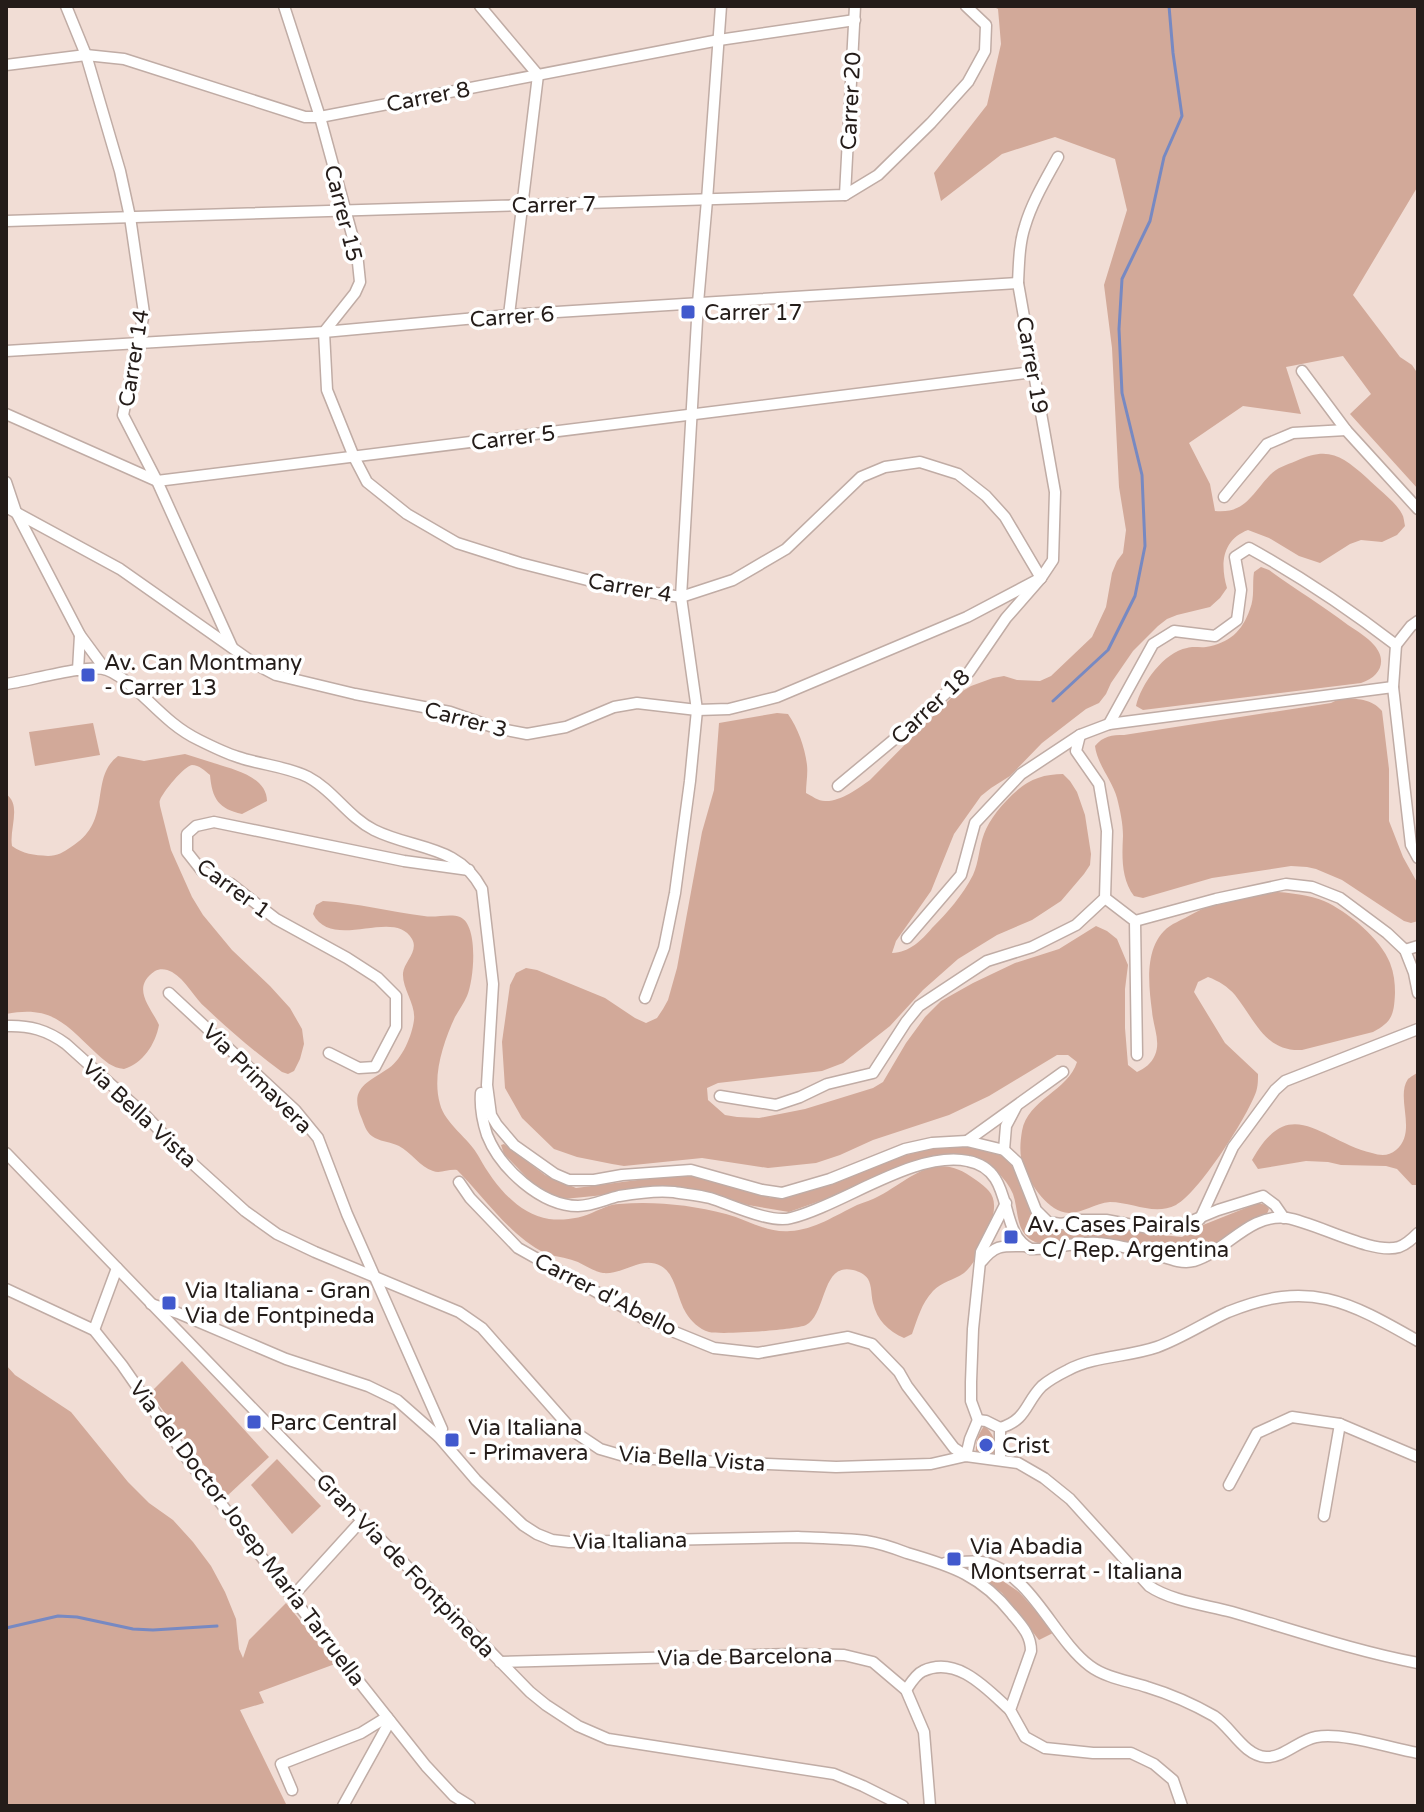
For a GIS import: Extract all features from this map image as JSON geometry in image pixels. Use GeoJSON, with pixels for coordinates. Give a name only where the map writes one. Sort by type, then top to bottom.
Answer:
{"type":"FeatureCollection","features":[{"type":"Feature","properties":{"kind":"street","name":"Carrer 14"},"geometry":{"type":"LineString","coordinates":[[66,6],[86,55],[120,171],[144,313],[123,415],[157,481],[233,648]]}},
{"type":"Feature","properties":{"kind":"street","name":"Carrer 15"},"geometry":{"type":"LineString","coordinates":[[284,6],[320,117],[357,253],[360,282],[324,332]]}},
{"type":"Feature","properties":{"kind":"street"},"geometry":{"type":"LineString","coordinates":[[480,6],[538,75],[509,315]]}},
{"type":"Feature","properties":{"kind":"street"},"geometry":{"type":"LineString","coordinates":[[645,998],[664,948],[675,893],[697,710],[681,597],[698,303],[721,6]]}},
{"type":"Feature","properties":{"kind":"street","name":"Carrer 20"},"geometry":{"type":"LineString","coordinates":[[845,195],[855,6]]}},
{"type":"Feature","properties":{"kind":"street","name":"Carrer 7"},"geometry":{"type":"LineString","coordinates":[[6,221],[845,195],[878,175],[968,82],[985,51],[986,25],[966,6]]}},
{"type":"Feature","properties":{"kind":"street","name":"Carrer 8"},"geometry":{"type":"LineString","coordinates":[[6,65],[86,55],[124,59],[305,117],[320,117],[719,40],[855,20]]}},
{"type":"Feature","properties":{"kind":"street","name":"Carrer 19"},"geometry":{"type":"LineString","coordinates":[[1041,578],[1053,560],[1055,492],[1018,283],[1019,253],[1025,226],[1058,157]]}},
{"type":"Feature","properties":{"kind":"street","name":"Carrer 6"},"geometry":{"type":"LineString","coordinates":[[6,351],[1018,283]]}},
{"type":"Feature","properties":{"kind":"street"},"geometry":{"type":"LineString","coordinates":[[324,332],[327,390],[354,457]]}},
{"type":"Feature","properties":{"kind":"street"},"geometry":{"type":"LineString","coordinates":[[1302,371],[1346,430],[1418,509]]}},
{"type":"Feature","properties":{"kind":"street","name":"Carrer 5"},"geometry":{"type":"LineString","coordinates":[[157,481],[1033,372]]}},
{"type":"Feature","properties":{"kind":"street"},"geometry":{"type":"LineString","coordinates":[[6,414],[157,481]]}},
{"type":"Feature","properties":{"kind":"street"},"geometry":{"type":"LineString","coordinates":[[1224,497],[1267,444],[1293,433],[1346,430]]}},
{"type":"Feature","properties":{"kind":"street","name":"Carrer 4"},"geometry":{"type":"LineString","coordinates":[[354,457],[367,482],[407,514],[457,543],[611,586],[681,597],[733,580],[786,549],[861,477],[885,467],[920,462],[958,474],[986,496],[1005,517],[1041,578]]}},
{"type":"Feature","properties":{"kind":"street"},"geometry":{"type":"LineString","coordinates":[[6,482],[11,510],[80,635],[105,669]]}},
{"type":"Feature","properties":{"kind":"street","name":"Carrer 3"},"geometry":{"type":"LineString","coordinates":[[11,510],[120,569],[255,664],[276,675],[450,712],[496,728],[527,734],[566,727],[614,707],[637,703],[697,710],[729,709],[777,697],[967,617],[1041,578]]}},
{"type":"Feature","properties":{"kind":"street"},"geometry":{"type":"LineString","coordinates":[[1109,724],[1153,644],[1174,631],[1215,636],[1237,620],[1241,590],[1235,557],[1249,548],[1290,571],[1396,645]]}},
{"type":"Feature","properties":{"kind":"street","name":"Carrer 18"},"geometry":{"type":"LineString","coordinates":[[838,786],[969,672],[1006,618],[1041,578]]}},
{"type":"Feature","properties":{"kind":"street"},"geometry":{"type":"LineString","coordinates":[[1418,621],[1396,645],[1393,687],[1411,845],[1418,858]]}},
{"type":"Feature","properties":{"kind":"street"},"geometry":{"type":"LineString","coordinates":[[78,670],[80,635]]}},
{"type":"Feature","properties":{"kind":"street"},"geometry":{"type":"LineString","coordinates":[[6,684],[78,670],[105,669],[126,681],[179,729],[237,757],[311,778],[366,826],[448,855],[469,870],[482,889],[493,984],[488,1056],[491,1115],[514,1145],[555,1174],[569,1180],[691,1170],[782,1193],[830,1179],[905,1149],[932,1143],[967,1141],[1004,1150],[1017,1162],[1036,1210],[1048,1222],[1061,1224],[1106,1220],[1154,1229],[1177,1227],[1263,1196],[1275,1205],[1284,1218]]}},
{"type":"Feature","properties":{"kind":"street"},"geometry":{"type":"LineString","coordinates":[[907,938],[961,875],[975,823],[1021,774],[1080,735],[1109,724],[1393,687]]}},
{"type":"Feature","properties":{"kind":"street"},"geometry":{"type":"LineString","coordinates":[[720,1096],[776,1105],[827,1084],[873,1073],[919,1006],[987,961],[1032,947],[1076,925],[1105,898],[1107,831],[1099,784],[1076,751],[1080,735]]}},
{"type":"Feature","properties":{"kind":"street","name":"Carrer 1"},"geometry":{"type":"LineString","coordinates":[[329,1053],[359,1068],[375,1067],[396,1027],[396,996],[378,978],[347,958],[276,919],[231,884],[202,871],[187,852],[187,834],[196,826],[214,822],[442,868],[469,870]]}},
{"type":"Feature","properties":{"kind":"street"},"geometry":{"type":"LineString","coordinates":[[1135,921],[1286,884],[1312,887],[1340,898],[1405,950],[1418,993]]}},
{"type":"Feature","properties":{"kind":"street"},"geometry":{"type":"LineString","coordinates":[[1105,898],[1135,921]]}},
{"type":"Feature","properties":{"kind":"street"},"geometry":{"type":"LineString","coordinates":[[1135,921],[1137,1055]]}},
{"type":"Feature","properties":{"kind":"street"},"geometry":{"type":"LineString","coordinates":[[1405,950],[1418,946]]}},
{"type":"Feature","properties":{"kind":"street","name":"Via Primavera"},"geometry":{"type":"LineString","coordinates":[[169,993],[295,1110],[318,1138],[347,1214],[442,1429],[439,1437]]}},
{"type":"Feature","properties":{"kind":"street","name":"Via Bella Vista"},"geometry":{"type":"LineString","coordinates":[[6,1026],[24,1026],[52,1033],[144,1114],[182,1154],[245,1211],[277,1234],[459,1312],[482,1328],[573,1431],[600,1449],[631,1458],[836,1467],[931,1464],[966,1456],[1018,1463],[1044,1478],[1070,1499],[1149,1586],[1159,1593],[1349,1647],[1418,1663]]}},
{"type":"Feature","properties":{"kind":"street"},"geometry":{"type":"LineString","coordinates":[[1200,1219],[1233,1147],[1285,1081],[1418,1029]]}},
{"type":"Feature","properties":{"kind":"street"},"geometry":{"type":"LineString","coordinates":[[488,1056],[482,1077],[481,1102],[487,1134],[497,1154],[525,1183],[543,1198],[563,1206],[582,1206],[621,1196],[667,1191],[708,1198],[754,1214],[788,1220],[841,1200],[894,1174],[953,1159],[972,1161],[997,1181],[1011,1225],[1024,1246]]}},
{"type":"Feature","properties":{"kind":"street"},"geometry":{"type":"LineString","coordinates":[[967,1141],[1063,1072]]}},
{"type":"Feature","properties":{"kind":"street"},"geometry":{"type":"LineString","coordinates":[[1004,1150],[1006,1126],[1017,1104]]}},
{"type":"Feature","properties":{"kind":"street","name":"Gran Via de Fontpineda"},"geometry":{"type":"LineString","coordinates":[[6,1153],[500,1662],[546,1705],[578,1726],[608,1739],[834,1774],[903,1806]]}},
{"type":"Feature","properties":{"kind":"street","name":"Carrer d'Abello"},"geometry":{"type":"LineString","coordinates":[[459,1182],[470,1198],[518,1248],[650,1322],[714,1348],[758,1353],[848,1337],[872,1344],[899,1372],[954,1448],[966,1456]]}},
{"type":"Feature","properties":{"kind":"street"},"geometry":{"type":"LineString","coordinates":[[966,1456],[978,1420],[971,1401],[971,1382],[981,1252],[1006,1203]]}},
{"type":"Feature","properties":{"kind":"street"},"geometry":{"type":"LineString","coordinates":[[982,1261],[1001,1246],[1024,1246],[1038,1250],[1097,1243],[1148,1252],[1176,1261],[1193,1261],[1242,1231],[1259,1223],[1284,1218],[1378,1247],[1397,1248],[1410,1242],[1418,1233]]}},
{"type":"Feature","properties":{"kind":"street"},"geometry":{"type":"LineString","coordinates":[[94,1330],[117,1268]]}},
{"type":"Feature","properties":{"kind":"street","name":"Via del Doctor Josep Maria Tarruella"},"geometry":{"type":"LineString","coordinates":[[6,1289],[94,1330],[292,1597],[426,1766],[454,1796],[470,1806]]}},
{"type":"Feature","properties":{"kind":"street"},"geometry":{"type":"LineString","coordinates":[[978,1420],[1000,1428],[1012,1425],[1042,1386],[1071,1368],[1156,1347],[1230,1312],[1274,1297],[1322,1297],[1374,1317],[1418,1341]]}},
{"type":"Feature","properties":{"kind":"street","name":"Via Italiana"},"geometry":{"type":"LineString","coordinates":[[151,1304],[397,1400],[439,1437],[507,1510],[537,1534],[552,1540],[834,1538],[869,1541],[940,1562]]}},
{"type":"Feature","properties":{"kind":"street"},"geometry":{"type":"LineString","coordinates":[[1229,1485],[1257,1433],[1292,1417],[1340,1424],[1418,1457]]}},
{"type":"Feature","properties":{"kind":"street"},"geometry":{"type":"LineString","coordinates":[[1324,1516],[1340,1424]]}},
{"type":"Feature","properties":{"kind":"street"},"geometry":{"type":"LineString","coordinates":[[1000,1428],[1000,1460]]}},
{"type":"Feature","properties":{"kind":"street"},"geometry":{"type":"LineString","coordinates":[[292,1597],[362,1520]]}},
{"type":"Feature","properties":{"kind":"street"},"geometry":{"type":"LineString","coordinates":[[940,1562],[977,1561],[998,1568],[1030,1595],[1087,1664],[1108,1675],[1183,1700],[1206,1712],[1226,1725],[1257,1755],[1275,1756],[1303,1740],[1329,1736],[1418,1753]]}},
{"type":"Feature","properties":{"kind":"street"},"geometry":{"type":"LineString","coordinates":[[940,1562],[990,1589],[1027,1632],[1031,1651],[1010,1710]]}},
{"type":"Feature","properties":{"kind":"street","name":"Via de Barcelona"},"geometry":{"type":"LineString","coordinates":[[500,1662],[844,1655],[873,1662],[906,1690],[924,1732],[930,1806]]}},
{"type":"Feature","properties":{"kind":"street"},"geometry":{"type":"LineString","coordinates":[[906,1690],[921,1671],[948,1666],[975,1678],[1010,1710],[1025,1737],[1045,1748],[1131,1753],[1154,1764],[1173,1780],[1182,1806]]}},
{"type":"Feature","properties":{"kind":"street"},"geometry":{"type":"LineString","coordinates":[[292,1790],[281,1764],[389,1719]]}},
{"type":"Feature","properties":{"kind":"street"},"geometry":{"type":"LineString","coordinates":[[343,1806],[389,1719]]}},
{"type":"Feature","properties":{"kind":"shaded area"},"geometry":{"type":"Polygon","coordinates":[[[992,6],[1418,6],[1418,186],[1353,295],[1400,357],[1412,365],[1418,374],[1418,489],[1350,414],[1371,394],[1343,356],[1286,367],[1301,414],[1243,406],[1189,443],[1210,484],[1215,511],[1241,506],[1281,467],[1326,454],[1350,464],[1386,495],[1399,509],[1405,526],[1397,535],[1382,542],[1361,540],[1320,563],[1248,530],[1239,534],[1225,554],[1227,588],[1220,598],[1210,607],[1177,615],[1158,626],[1133,651],[1099,703],[1086,709],[1042,743],[1010,776],[981,796],[954,834],[931,891],[896,941],[892,953],[910,948],[919,941],[959,897],[975,870],[988,826],[1006,801],[1030,781],[1063,774],[1077,792],[1085,815],[1091,854],[1090,865],[1061,901],[958,959],[923,990],[890,1026],[843,1063],[822,1071],[718,1083],[707,1088],[708,1100],[725,1115],[759,1118],[805,1109],[873,1088],[883,1082],[906,1043],[941,1001],[1015,963],[1059,949],[1096,926],[1117,939],[1128,965],[1125,1028],[1128,1065],[1137,1072],[1150,1063],[1157,1050],[1149,975],[1157,941],[1173,924],[1219,901],[1246,892],[1264,891],[1316,898],[1353,919],[1371,935],[1390,963],[1395,986],[1393,1012],[1384,1025],[1373,1032],[1302,1050],[1289,1049],[1279,1046],[1262,1033],[1226,987],[1208,977],[1198,982],[1194,992],[1225,1043],[1258,1074],[1258,1086],[1220,1156],[1186,1198],[1168,1208],[1151,1209],[1110,1202],[1069,1213],[1047,1203],[1036,1189],[1021,1159],[1022,1131],[1032,1111],[1072,1072],[1077,1062],[1068,1055],[1057,1055],[989,1096],[949,1115],[816,1163],[768,1168],[702,1158],[624,1166],[554,1149],[522,1118],[505,1088],[502,1042],[510,985],[516,973],[526,968],[537,970],[605,998],[646,1023],[657,1018],[668,1000],[677,968],[702,832],[714,790],[719,723],[777,713],[788,714],[805,752],[806,793],[822,801],[831,801],[870,780],[951,698],[971,686],[1004,676],[1040,681],[1051,676],[1092,637],[1106,607],[1112,573],[1123,553],[1126,530],[1119,487],[1112,348],[1104,285],[1127,210],[1115,159],[1055,137],[1002,154],[941,201],[934,173],[987,105],[1001,44],[998,9],[992,6]]]}},
{"type":"Feature","properties":{"kind":"shaded area"},"geometry":{"type":"Polygon","coordinates":[[[1261,567],[1368,639],[1381,657],[1377,673],[1361,683],[1143,710],[1136,706],[1148,679],[1170,656],[1187,648],[1221,643],[1239,630],[1252,604],[1254,572],[1261,567]]]}},
{"type":"Feature","properties":{"kind":"shaded area"},"geometry":{"type":"Polygon","coordinates":[[[1341,698],[1368,701],[1382,711],[1389,769],[1389,821],[1418,884],[1418,921],[1404,921],[1342,880],[1307,867],[1291,866],[1212,878],[1143,898],[1134,896],[1125,875],[1118,803],[1096,753],[1098,743],[1112,736],[1331,703],[1341,698]]]}},
{"type":"Feature","properties":{"kind":"shaded area"},"geometry":{"type":"Polygon","coordinates":[[[93,723],[100,755],[35,766],[29,732],[93,723]]]}},
{"type":"Feature","properties":{"kind":"shaded area"},"geometry":{"type":"Polygon","coordinates":[[[185,754],[249,776],[266,793],[267,801],[242,814],[234,812],[218,802],[210,775],[192,765],[174,780],[160,802],[171,850],[203,915],[232,950],[290,1008],[302,1029],[304,1044],[300,1059],[294,1071],[288,1074],[243,1041],[202,1004],[182,980],[166,970],[155,971],[144,984],[145,998],[159,1025],[155,1039],[142,1058],[124,1069],[106,1061],[57,1019],[35,1012],[6,1014],[6,794],[14,811],[12,846],[29,854],[54,855],[66,851],[84,837],[92,825],[104,776],[118,756],[144,761],[185,754]]]}},
{"type":"Feature","properties":{"kind":"shaded area"},"geometry":{"type":"Polygon","coordinates":[[[323,901],[424,916],[456,916],[466,922],[472,941],[472,978],[440,1060],[437,1082],[440,1104],[447,1118],[475,1150],[499,1187],[527,1211],[561,1220],[613,1205],[659,1203],[713,1211],[765,1228],[790,1231],[825,1221],[915,1174],[937,1166],[962,1171],[992,1195],[994,1208],[984,1243],[964,1273],[933,1291],[923,1306],[912,1334],[904,1338],[880,1320],[868,1279],[853,1270],[835,1274],[818,1311],[806,1325],[716,1333],[702,1329],[690,1319],[670,1275],[661,1266],[647,1263],[603,1273],[545,1253],[509,1227],[457,1170],[438,1172],[428,1169],[403,1149],[375,1138],[367,1130],[358,1109],[359,1093],[398,1059],[413,1026],[413,1008],[403,973],[414,943],[403,930],[392,927],[348,930],[322,925],[313,914],[316,905],[323,901]]]}},
{"type":"Feature","properties":{"kind":"shaded area"},"geometry":{"type":"Polygon","coordinates":[[[1418,1072],[1418,1185],[1412,1185],[1397,1169],[1386,1166],[1306,1161],[1258,1169],[1252,1160],[1266,1139],[1280,1128],[1293,1124],[1307,1126],[1375,1154],[1393,1152],[1402,1143],[1405,1134],[1405,1087],[1408,1079],[1418,1072]]]}},
{"type":"Feature","properties":{"kind":"shaded area"},"geometry":{"type":"Polygon","coordinates":[[[504,1144],[545,1175],[576,1188],[688,1175],[772,1198],[787,1198],[930,1149],[958,1146],[983,1148],[1013,1163],[1034,1215],[1046,1227],[1066,1230],[1113,1225],[1142,1233],[1182,1237],[1258,1203],[1269,1209],[1266,1216],[1246,1224],[1210,1248],[1191,1255],[1096,1238],[1048,1245],[1035,1242],[1024,1233],[1013,1194],[1002,1177],[980,1159],[971,1156],[949,1155],[789,1212],[712,1195],[604,1195],[554,1200],[538,1189],[504,1154],[501,1145],[504,1144]]]}},
{"type":"Feature","properties":{"kind":"shaded area"},"geometry":{"type":"Polygon","coordinates":[[[182,1361],[269,1457],[227,1496],[150,1393],[182,1361]]]}},
{"type":"Feature","properties":{"kind":"shaded area"},"geometry":{"type":"Polygon","coordinates":[[[6,1365],[15,1375],[71,1412],[128,1482],[149,1503],[173,1520],[193,1542],[225,1592],[236,1619],[243,1658],[249,1640],[286,1603],[335,1664],[259,1692],[264,1703],[240,1710],[287,1806],[6,1806],[6,1365]]]}},
{"type":"Feature","properties":{"kind":"shaded area"},"geometry":{"type":"Polygon","coordinates":[[[984,1426],[994,1438],[996,1454],[976,1453],[977,1439],[984,1426]]]}},
{"type":"Feature","properties":{"kind":"shaded area"},"geometry":{"type":"Polygon","coordinates":[[[277,1459],[321,1506],[292,1534],[251,1485],[277,1459]]]}},
{"type":"Feature","properties":{"kind":"shaded area"},"geometry":{"type":"Polygon","coordinates":[[[976,1565],[1019,1592],[1055,1632],[1039,1640],[1002,1593],[971,1569],[976,1565]]]}},
{"type":"Feature","properties":{"kind":"waterway"},"geometry":{"type":"LineString","coordinates":[[1053,701],[1108,650],[1135,596],[1145,546],[1142,475],[1122,393],[1119,329],[1122,279],[1150,221],[1164,157],[1182,116],[1169,6]]}},
{"type":"Feature","properties":{"kind":"waterway"},"geometry":{"type":"LineString","coordinates":[[6,1628],[58,1616],[133,1629],[217,1626]]}},
{"type":"Feature","properties":{"kind":"place","name":"Carrer 17"},"geometry":{"type":"Point","coordinates":[688,312]}},
{"type":"Feature","properties":{"kind":"place","name":"Av. Can Montmany - Carrer 13"},"geometry":{"type":"Point","coordinates":[88,675]}},
{"type":"Feature","properties":{"kind":"place","name":"Av. Cases Pairals - C/ Rep. Argentina"},"geometry":{"type":"Point","coordinates":[1011,1237]}},
{"type":"Feature","properties":{"kind":"place","name":"Via Italiana - Gran Via de Fontpineda"},"geometry":{"type":"Point","coordinates":[169,1303]}},
{"type":"Feature","properties":{"kind":"place","name":"Parc Central"},"geometry":{"type":"Point","coordinates":[254,1422]}},
{"type":"Feature","properties":{"kind":"place","name":"Via Italiana - Primavera"},"geometry":{"type":"Point","coordinates":[452,1440]}},
{"type":"Feature","properties":{"kind":"place","name":"Crist"},"geometry":{"type":"Point","coordinates":[986,1445]}},
{"type":"Feature","properties":{"kind":"place","name":"Via Abadia Montserrat - Italiana"},"geometry":{"type":"Point","coordinates":[954,1559]}}]}
